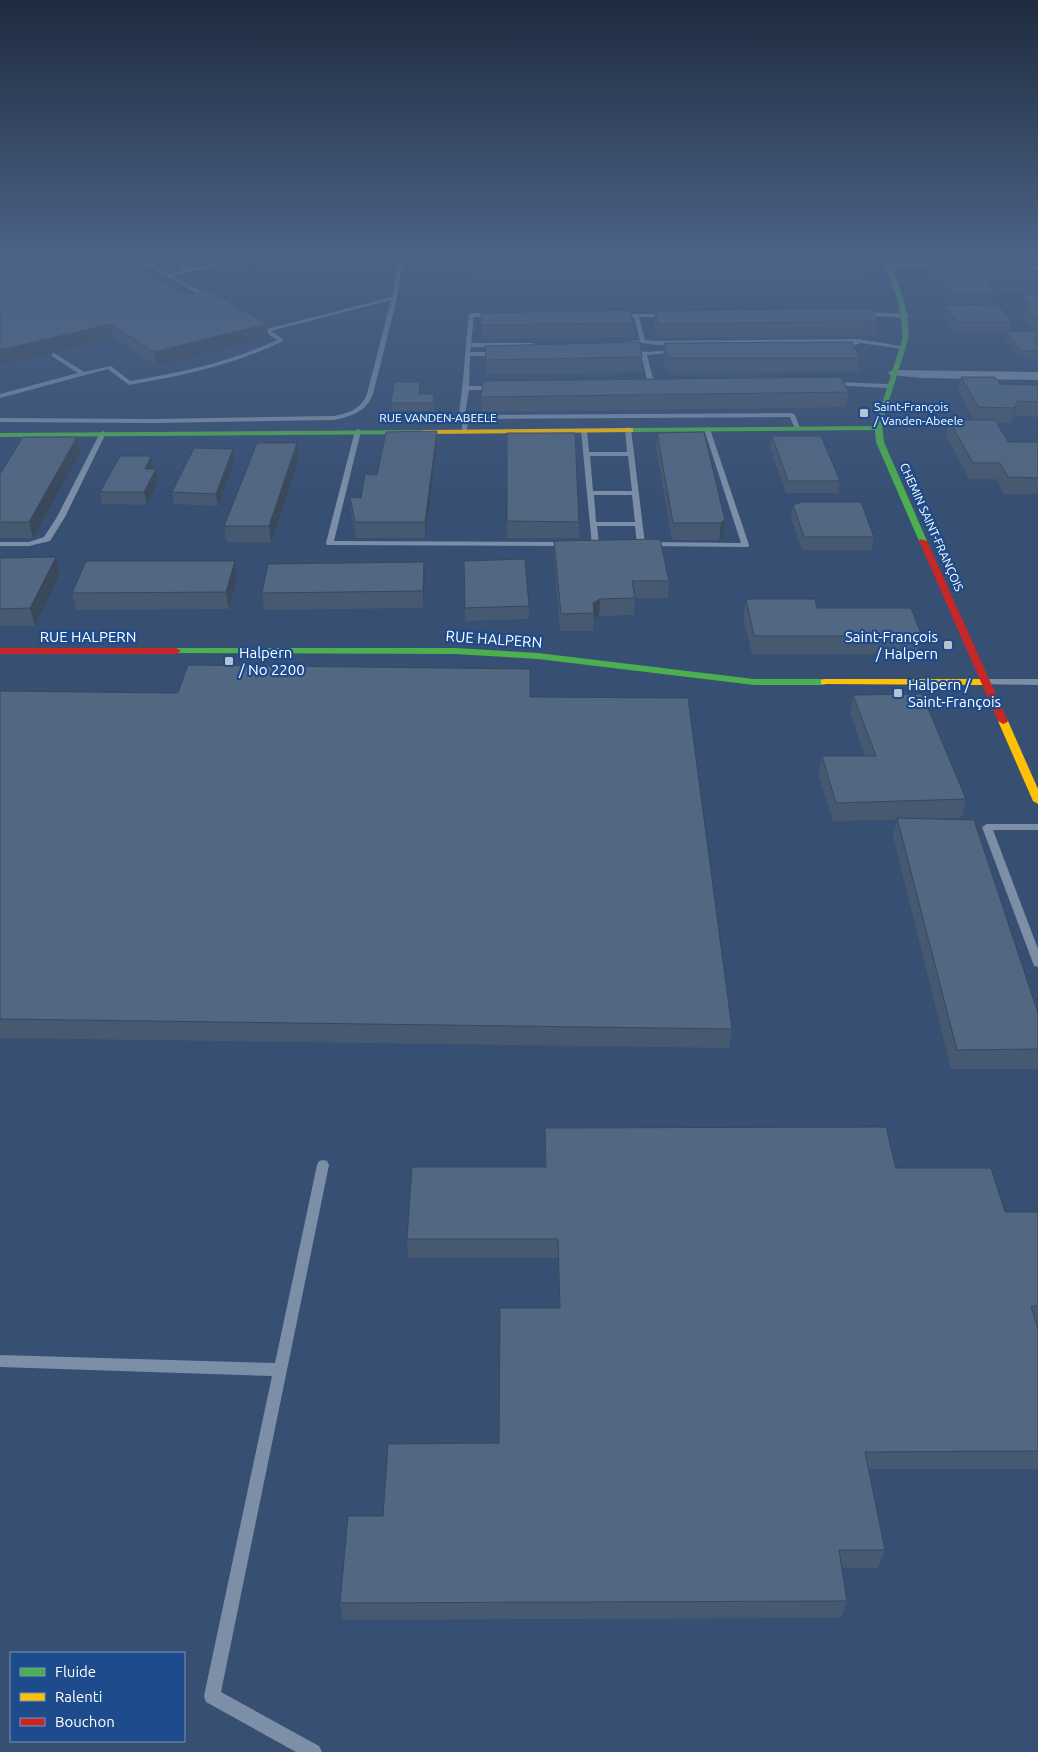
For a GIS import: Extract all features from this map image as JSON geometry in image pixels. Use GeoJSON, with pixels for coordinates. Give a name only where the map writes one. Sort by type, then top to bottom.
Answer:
{"type":"FeatureCollection","features":[{"type":"Feature","properties":{"kind":"street"},"geometry":{"type":"LineString","coordinates":[[877,428],[906,338]]}},
{"type":"Feature","properties":{"kind":"street"},"geometry":{"type":"LineString","coordinates":[[894,373],[1038,376]]}},
{"type":"Feature","properties":{"kind":"street","name":"RUE VANDEN-ABEELE"},"geometry":{"type":"LineString","coordinates":[[0,435],[877,428]]}},
{"type":"Feature","properties":{"kind":"street","name":"CHEMIN SAINT-FRANÇOIS"},"geometry":{"type":"LineString","coordinates":[[877,428],[882,448],[1038,801]]}},
{"type":"Feature","properties":{"kind":"street","name":"RUE HALPERN"},"geometry":{"type":"LineString","coordinates":[[0,651],[454,651],[538,656],[754,682],[984,682]]}},
{"type":"Feature","properties":{"kind":"lane"},"geometry":{"type":"LineString","coordinates":[[0,396],[109,367],[129,383],[165,378],[254,354],[282,340],[279,338]]}},
{"type":"Feature","properties":{"kind":"lane"},"geometry":{"type":"LineString","coordinates":[[0,420],[153,421],[334,418],[356,413],[368,403],[384,338]]}},
{"type":"Feature","properties":{"kind":"lane"},"geometry":{"type":"LineString","coordinates":[[469,338],[466,388],[462,413],[466,417],[792,415],[797,428]]}},
{"type":"Feature","properties":{"kind":"lane"},"geometry":{"type":"LineString","coordinates":[[618,344],[643,341],[656,343],[859,341],[903,347]]}},
{"type":"Feature","properties":{"kind":"lane"},"geometry":{"type":"LineString","coordinates":[[832,350],[842,350],[859,341]]}},
{"type":"Feature","properties":{"kind":"lane"},"geometry":{"type":"LineString","coordinates":[[468,345],[538,345]]}},
{"type":"Feature","properties":{"kind":"lane"},"geometry":{"type":"LineString","coordinates":[[622,352],[644,355],[658,352],[687,351]]}},
{"type":"Feature","properties":{"kind":"lane"},"geometry":{"type":"LineString","coordinates":[[467,354],[506,354]]}},
{"type":"Feature","properties":{"kind":"lane"},"geometry":{"type":"LineString","coordinates":[[54,355],[83,374]]}},
{"type":"Feature","properties":{"kind":"lane"},"geometry":{"type":"LineString","coordinates":[[642,386],[655,386],[644,355]]}},
{"type":"Feature","properties":{"kind":"lane"},"geometry":{"type":"LineString","coordinates":[[826,384],[889,386]]}},
{"type":"Feature","properties":{"kind":"lane"},"geometry":{"type":"LineString","coordinates":[[466,388],[505,388]]}},
{"type":"Feature","properties":{"kind":"lane"},"geometry":{"type":"LineString","coordinates":[[724,415],[728,428]]}},
{"type":"Feature","properties":{"kind":"lane"},"geometry":{"type":"LineString","coordinates":[[655,416],[656,429]]}},
{"type":"Feature","properties":{"kind":"lane"},"geometry":{"type":"LineString","coordinates":[[464,430],[466,417]]}},
{"type":"Feature","properties":{"kind":"lane"},"geometry":{"type":"LineString","coordinates":[[138,433],[153,421]]}},
{"type":"Feature","properties":{"kind":"lane"},"geometry":{"type":"LineString","coordinates":[[628,429],[641,544]]}},
{"type":"Feature","properties":{"kind":"lane"},"geometry":{"type":"LineString","coordinates":[[632,544],[745,544],[708,429]]}},
{"type":"Feature","properties":{"kind":"lane"},"geometry":{"type":"LineString","coordinates":[[584,430],[595,544]]}},
{"type":"Feature","properties":{"kind":"lane"},"geometry":{"type":"LineString","coordinates":[[358,431],[330,543],[575,544]]}},
{"type":"Feature","properties":{"kind":"lane"},"geometry":{"type":"LineString","coordinates":[[0,544],[29,544],[47,539],[61,517],[103,433]]}},
{"type":"Feature","properties":{"kind":"lane"},"geometry":{"type":"LineString","coordinates":[[586,454],[631,454]]}},
{"type":"Feature","properties":{"kind":"lane"},"geometry":{"type":"LineString","coordinates":[[590,493],[635,492]]}},
{"type":"Feature","properties":{"kind":"lane"},"geometry":{"type":"LineString","coordinates":[[593,524],[639,524]]}},
{"type":"Feature","properties":{"kind":"lane"},"geometry":{"type":"LineString","coordinates":[[585,544],[604,544]]}},
{"type":"Feature","properties":{"kind":"lane"},"geometry":{"type":"LineString","coordinates":[[984,682],[1038,682]]}},
{"type":"Feature","properties":{"kind":"lane"},"geometry":{"type":"LineString","coordinates":[[1038,827],[987,827],[1035,944],[1038,962]]}},
{"type":"Feature","properties":{"kind":"lane"},"geometry":{"type":"LineString","coordinates":[[313,1752],[212,1696],[324,1165]]}},
{"type":"Feature","properties":{"kind":"lane"},"geometry":{"type":"LineString","coordinates":[[0,1361],[280,1370]]}},
{"type":"Feature","properties":{"kind":"building"},"geometry":{"type":"Polygon","coordinates":[[[0,338],[52,338],[0,350],[0,338]]]}},
{"type":"Feature","properties":{"kind":"building"},"geometry":{"type":"Polygon","coordinates":[[[132,338],[211,338],[154,352],[132,338]]]}},
{"type":"Feature","properties":{"kind":"building"},"geometry":{"type":"Polygon","coordinates":[[[1011,338],[1038,338],[1033,338],[1038,345],[1038,351],[1020,351],[1011,338]]]}},
{"type":"Feature","properties":{"kind":"building"},"geometry":{"type":"Polygon","coordinates":[[[640,342],[642,357],[486,360],[485,346],[640,342]]]}},
{"type":"Feature","properties":{"kind":"building"},"geometry":{"type":"Polygon","coordinates":[[[852,342],[860,358],[668,358],[664,343],[852,342]]]}},
{"type":"Feature","properties":{"kind":"building"},"geometry":{"type":"Polygon","coordinates":[[[841,377],[849,392],[481,397],[483,381],[841,377]]]}},
{"type":"Feature","properties":{"kind":"building"},"geometry":{"type":"Polygon","coordinates":[[[961,377],[995,377],[1000,384],[1038,385],[1038,402],[1017,401],[1015,408],[978,407],[961,377]]]}},
{"type":"Feature","properties":{"kind":"building"},"geometry":{"type":"Polygon","coordinates":[[[394,382],[420,382],[419,394],[434,394],[433,403],[391,403],[394,382]]]}},
{"type":"Feature","properties":{"kind":"building"},"geometry":{"type":"Polygon","coordinates":[[[949,420],[995,420],[1008,442],[1038,442],[1038,478],[1008,477],[1000,463],[973,463],[949,420]]]}},
{"type":"Feature","properties":{"kind":"building"},"geometry":{"type":"Polygon","coordinates":[[[437,431],[425,522],[355,522],[350,497],[361,498],[365,474],[377,475],[386,432],[437,431]]]}},
{"type":"Feature","properties":{"kind":"building"},"geometry":{"type":"Polygon","coordinates":[[[704,432],[725,520],[721,523],[673,523],[657,433],[704,432]]]}},
{"type":"Feature","properties":{"kind":"building"},"geometry":{"type":"Polygon","coordinates":[[[507,433],[575,433],[579,522],[507,521],[507,433]]]}},
{"type":"Feature","properties":{"kind":"building"},"geometry":{"type":"Polygon","coordinates":[[[772,436],[821,436],[840,481],[788,481],[772,436]]]}},
{"type":"Feature","properties":{"kind":"building"},"geometry":{"type":"Polygon","coordinates":[[[23,437],[77,437],[29,522],[0,522],[0,474],[23,437]]]}},
{"type":"Feature","properties":{"kind":"building"},"geometry":{"type":"Polygon","coordinates":[[[257,443],[297,443],[269,526],[224,526],[257,443]]]}},
{"type":"Feature","properties":{"kind":"building"},"geometry":{"type":"Polygon","coordinates":[[[194,448],[233,449],[216,494],[172,492],[194,448]]]}},
{"type":"Feature","properties":{"kind":"building"},"geometry":{"type":"Polygon","coordinates":[[[120,456],[151,456],[145,469],[156,469],[144,492],[100,492],[120,456]]]}},
{"type":"Feature","properties":{"kind":"building"},"geometry":{"type":"Polygon","coordinates":[[[802,502],[861,502],[874,537],[804,537],[793,505],[802,502]]]}},
{"type":"Feature","properties":{"kind":"building"},"geometry":{"type":"Polygon","coordinates":[[[660,539],[669,581],[632,581],[635,598],[600,599],[593,603],[594,613],[561,614],[554,541],[660,539]]]}},
{"type":"Feature","properties":{"kind":"building"},"geometry":{"type":"Polygon","coordinates":[[[56,557],[30,608],[0,609],[0,558],[56,557]]]}},
{"type":"Feature","properties":{"kind":"building"},"geometry":{"type":"Polygon","coordinates":[[[525,559],[529,606],[465,608],[464,561],[525,559]]]}},
{"type":"Feature","properties":{"kind":"building"},"geometry":{"type":"Polygon","coordinates":[[[86,561],[235,561],[226,592],[72,593],[86,561]]]}},
{"type":"Feature","properties":{"kind":"building"},"geometry":{"type":"Polygon","coordinates":[[[424,562],[423,591],[262,593],[268,564],[424,562]]]}},
{"type":"Feature","properties":{"kind":"building"},"geometry":{"type":"Polygon","coordinates":[[[746,599],[815,599],[817,608],[911,608],[922,636],[754,636],[746,599]]]}},
{"type":"Feature","properties":{"kind":"building"},"geometry":{"type":"Polygon","coordinates":[[[188,665],[530,669],[530,697],[688,698],[732,1029],[0,1019],[0,691],[173,693],[178,692],[188,665]]]}},
{"type":"Feature","properties":{"kind":"building"},"geometry":{"type":"Polygon","coordinates":[[[922,694],[966,799],[836,803],[822,756],[876,756],[853,695],[922,694]]]}},
{"type":"Feature","properties":{"kind":"building"},"geometry":{"type":"Polygon","coordinates":[[[897,818],[974,820],[1038,1013],[1038,1049],[957,1050],[897,818]]]}},
{"type":"Feature","properties":{"kind":"building"},"geometry":{"type":"Polygon","coordinates":[[[886,1127],[896,1168],[991,1168],[1005,1212],[1038,1212],[1038,1306],[1031,1306],[1038,1329],[1038,1451],[865,1452],[885,1550],[839,1550],[847,1601],[340,1603],[348,1516],[383,1516],[388,1444],[499,1443],[500,1308],[560,1308],[558,1239],[407,1239],[412,1167],[546,1167],[545,1128],[886,1127]]]}},
{"type":"Feature","properties":{"kind":"traffic: fast"},"geometry":{"type":"LineString","coordinates":[[905,338],[878,423],[880,442],[923,541]]}},
{"type":"Feature","properties":{"kind":"traffic: fast"},"geometry":{"type":"LineString","coordinates":[[630,430],[877,428]]}},
{"type":"Feature","properties":{"kind":"traffic: fast"},"geometry":{"type":"LineString","coordinates":[[0,435],[424,432]]}},
{"type":"Feature","properties":{"kind":"traffic: fast"},"geometry":{"type":"LineString","coordinates":[[176,651],[455,651],[538,656],[754,682],[824,682]]}},
{"type":"Feature","properties":{"kind":"traffic: slow"},"geometry":{"type":"LineString","coordinates":[[424,432],[630,430]]}},
{"type":"Feature","properties":{"kind":"traffic: slow"},"geometry":{"type":"LineString","coordinates":[[824,682],[984,682]]}},
{"type":"Feature","properties":{"kind":"traffic: slow"},"geometry":{"type":"LineString","coordinates":[[1003,721],[1038,801]]}},
{"type":"Feature","properties":{"kind":"traffic: jam"},"geometry":{"type":"LineString","coordinates":[[923,541],[1003,721]]}},
{"type":"Feature","properties":{"kind":"traffic: jam"},"geometry":{"type":"LineString","coordinates":[[0,651],[176,651]]}},
{"type":"Feature","properties":{"kind":"place","name":"Saint-François / Vanden-Abeele"},"geometry":{"type":"Point","coordinates":[864,413]}},
{"type":"Feature","properties":{"kind":"place","name":"Saint-François / Halpern"},"geometry":{"type":"Point","coordinates":[948,645]}},
{"type":"Feature","properties":{"kind":"place","name":"Halpern / No 2200"},"geometry":{"type":"Point","coordinates":[229,661]}},
{"type":"Feature","properties":{"kind":"place","name":"Halpern / Saint-François"},"geometry":{"type":"Point","coordinates":[898,693]}}]}
